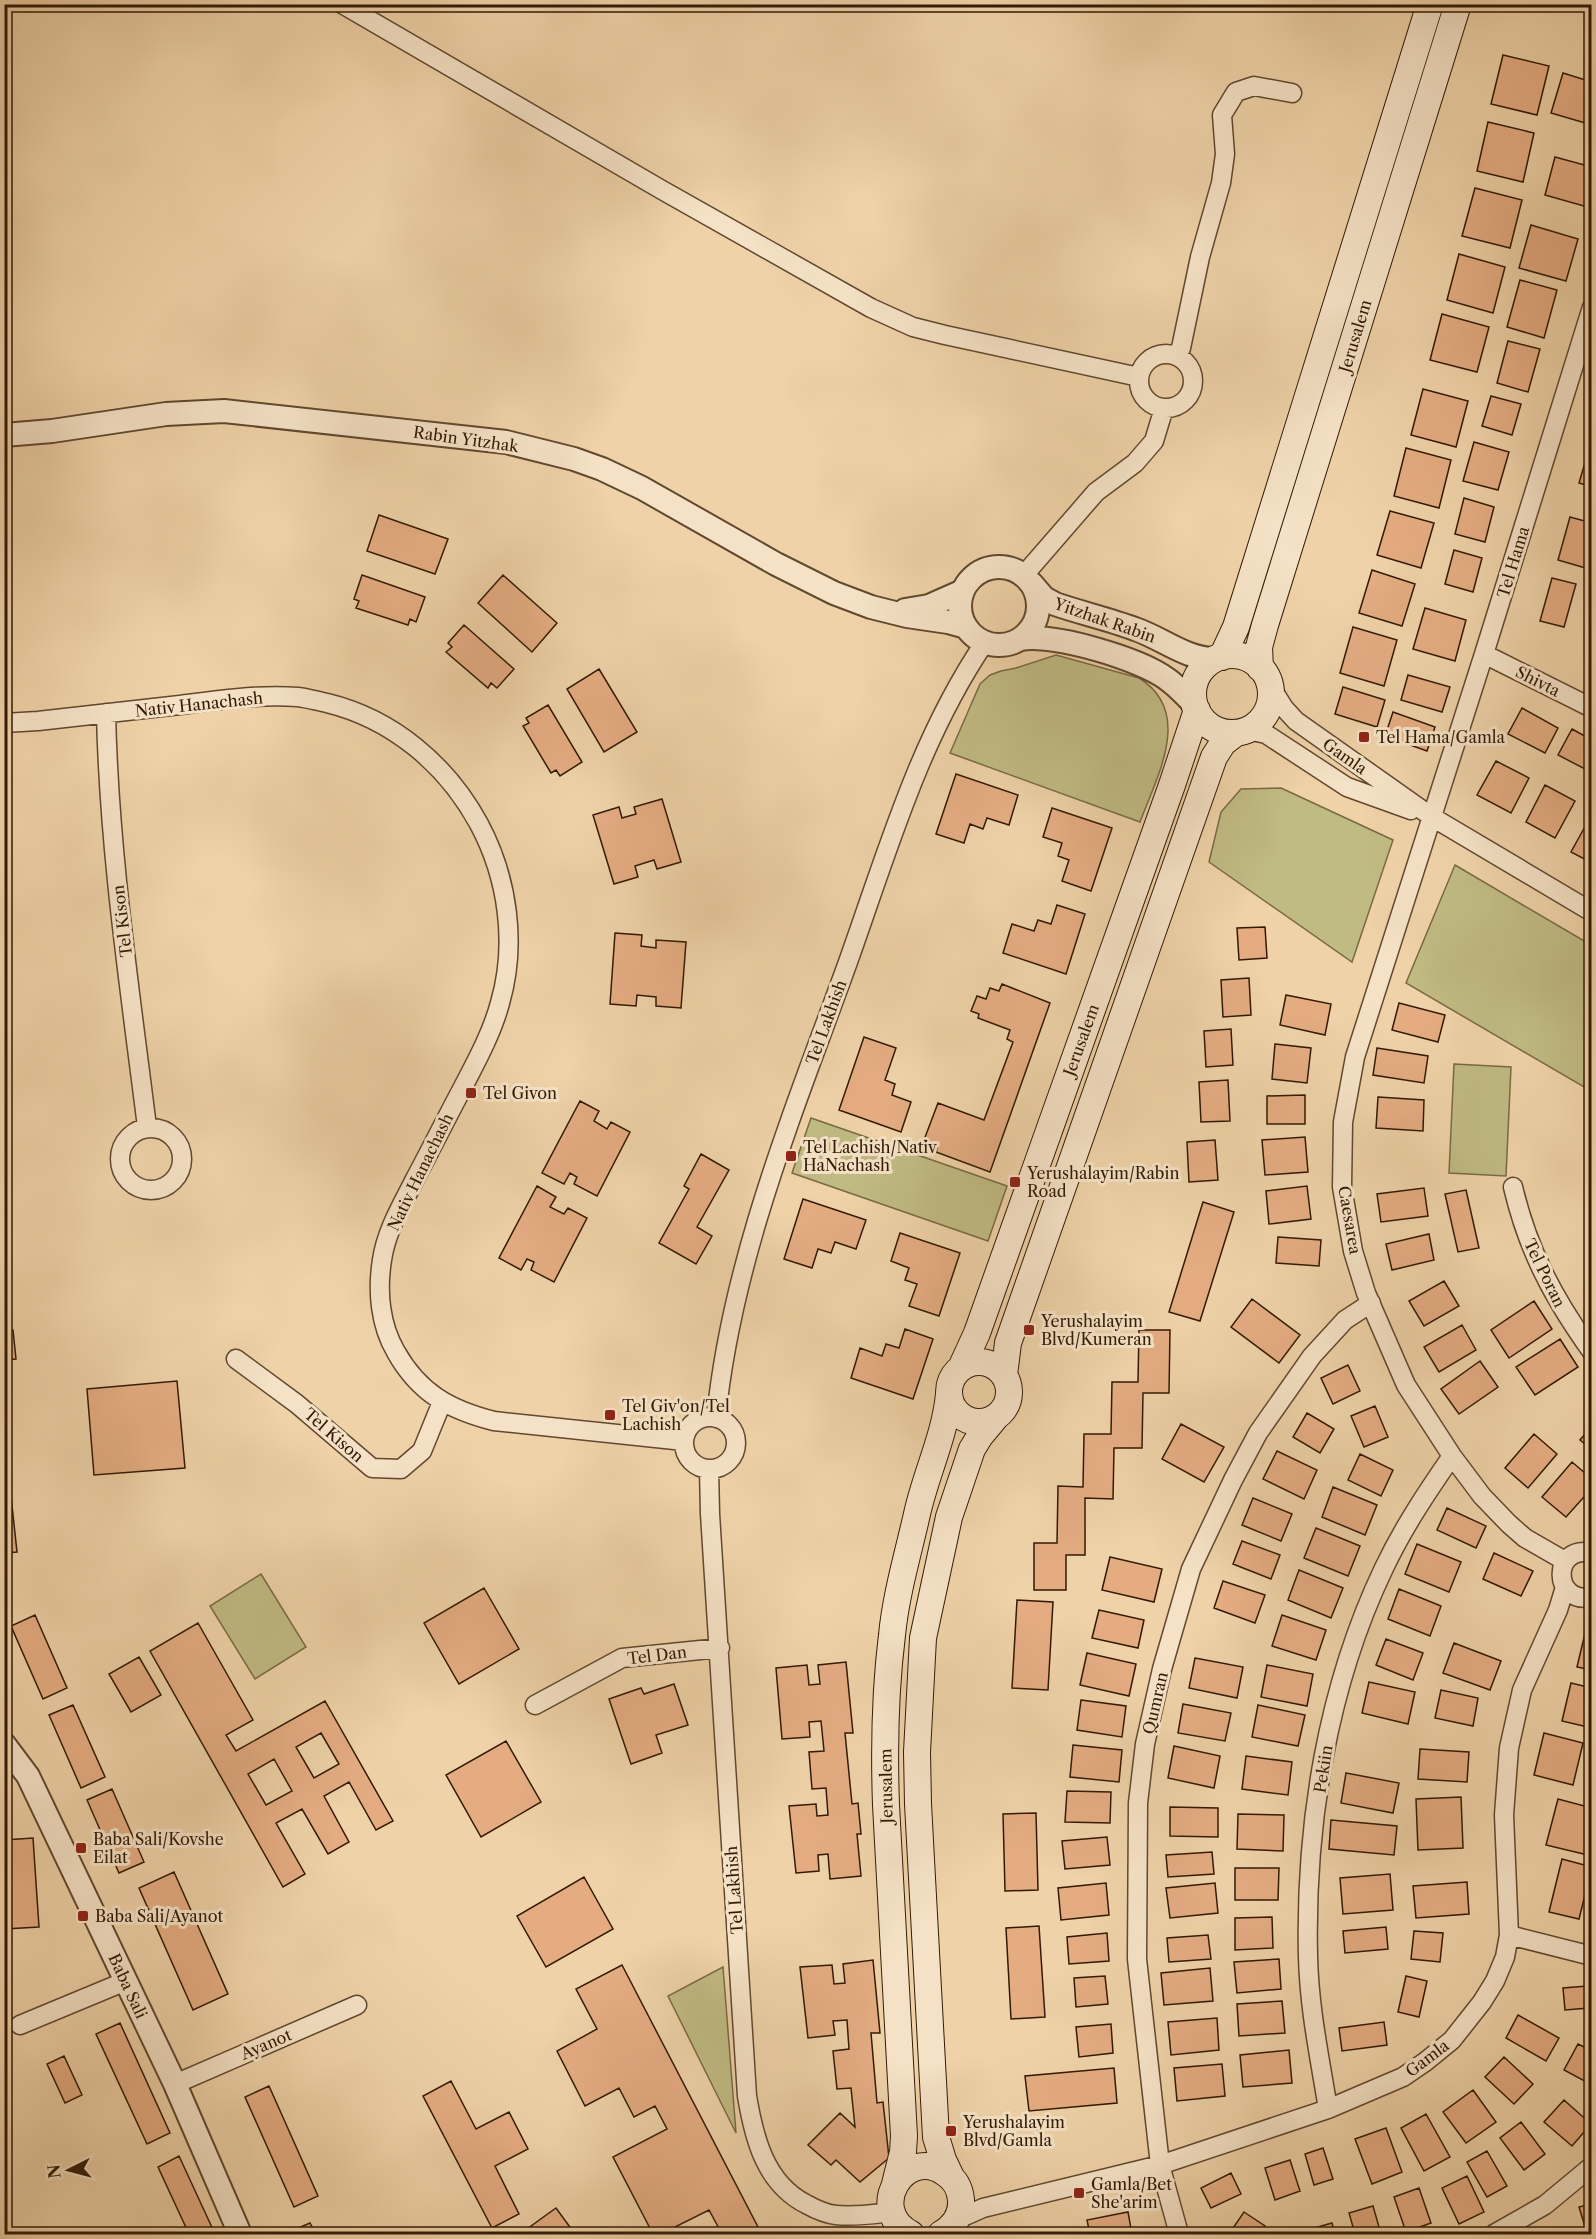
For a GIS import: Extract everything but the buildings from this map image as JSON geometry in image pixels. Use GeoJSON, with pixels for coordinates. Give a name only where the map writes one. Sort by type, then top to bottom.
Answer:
{"type":"FeatureCollection","features":[{"type":"Feature","properties":{"kind":"main road","name":"Jerusalem"},"geometry":{"type":"LineString","coordinates":[[1219,658],[1236,627],[1430,4]]}},
{"type":"Feature","properties":{"kind":"main road","name":"Jerusalem"},"geometry":{"type":"LineString","coordinates":[[1265,676],[1259,647],[1265,625],[1458,4]]}},
{"type":"Feature","properties":{"kind":"main road"},"geometry":{"type":"LineString","coordinates":[[1240,657],[1251,661],[1265,676],[1270,697],[1268,708],[1258,723],[1242,731],[1224,732],[1213,728],[1203,720],[1196,707],[1193,692],[1196,680],[1206,666],[1219,658],[1240,657]]}},
{"type":"Feature","properties":{"kind":"main road","name":"Jerusalem"},"geometry":{"type":"LineString","coordinates":[[961,1368],[977,1333],[1173,785],[1196,707]]}},
{"type":"Feature","properties":{"kind":"main road","name":"Jerusalem"},"geometry":{"type":"LineString","coordinates":[[1004,1375],[1008,1343],[1214,757],[1223,743],[1242,731]]}},
{"type":"Feature","properties":{"kind":"main road"},"geometry":{"type":"LineString","coordinates":[[981,1362],[997,1368],[1004,1375],[1009,1395],[1006,1405],[994,1418],[985,1422],[966,1419],[952,1405],[949,1394],[950,1384],[961,1368],[970,1363],[981,1362]]}},
{"type":"Feature","properties":{"kind":"main road","name":"Jerusalem"},"geometry":{"type":"LineString","coordinates":[[900,2226],[891,2195],[903,2152],[904,2136],[886,1805],[886,1699],[892,1634],[904,1571],[918,1508],[942,1435],[949,1394]]}},
{"type":"Feature","properties":{"kind":"main road","name":"Jerusalem"},"geometry":{"type":"LineString","coordinates":[[949,2229],[961,2205],[960,2193],[943,2160],[936,2137],[918,1804],[918,1701],[923,1638],[950,1517],[972,1449],[994,1418]]}},
{"type":"Feature","properties":{"kind":"main road"},"geometry":{"type":"LineString","coordinates":[[895,2184],[906,2173],[922,2167],[938,2169],[953,2181]]}},
{"type":"Feature","properties":{"kind":"street"},"geometry":{"type":"LineString","coordinates":[[342,4],[662,190],[871,308],[913,327],[1139,377]]}},
{"type":"Feature","properties":{"kind":"street"},"geometry":{"type":"LineString","coordinates":[[1176,356],[1181,348],[1200,257],[1221,183],[1225,154],[1222,115],[1236,92],[1254,86],[1292,93]]}},
{"type":"Feature","properties":{"kind":"street","name":"Tel Hama"},"geometry":{"type":"LineString","coordinates":[[1432,817],[1592,307]]}},
{"type":"Feature","properties":{"kind":"street"},"geometry":{"type":"LineString","coordinates":[[1163,354],[1176,356],[1186,363],[1191,371],[1192,389],[1188,397],[1181,404],[1164,408],[1147,401],[1139,385],[1139,377],[1147,361],[1163,354]]}},
{"type":"Feature","properties":{"kind":"street"},"geometry":{"type":"LineString","coordinates":[[1028,580],[1096,492],[1135,464],[1154,441],[1164,408]]}},
{"type":"Feature","properties":{"kind":"street","name":"Rabin Yitzhak"},"geometry":{"type":"LineString","coordinates":[[4,435],[41,433],[166,414],[224,411],[506,442],[602,468],[834,593],[892,612]]}},
{"type":"Feature","properties":{"kind":"street"},"geometry":{"type":"LineString","coordinates":[[1008,567],[1028,580],[1038,602],[1037,614],[1029,631],[1021,639],[1003,645],[985,642],[966,627],[960,610],[963,591],[973,577],[989,568],[1008,567]]}},
{"type":"Feature","properties":{"kind":"street","name":"Yitzhak Rabin"},"geometry":{"type":"LineString","coordinates":[[1028,580],[1044,598],[1054,604],[1134,628],[1192,656],[1205,660],[1219,658]]}},
{"type":"Feature","properties":{"kind":"street"},"geometry":{"type":"LineString","coordinates":[[892,612],[928,606],[963,591]]}},
{"type":"Feature","properties":{"kind":"street"},"geometry":{"type":"LineString","coordinates":[[892,612],[966,627]]}},
{"type":"Feature","properties":{"kind":"street","name":"Yitzhak Rabin"},"geometry":{"type":"LineString","coordinates":[[1021,639],[1044,638],[1124,658],[1166,678],[1196,707]]}},
{"type":"Feature","properties":{"kind":"street","name":"Tel Lakhish"},"geometry":{"type":"LineString","coordinates":[[716,1418],[720,1370],[736,1295],[777,1158],[922,756],[954,692],[985,642]]}},
{"type":"Feature","properties":{"kind":"street","name":"Shivta"},"geometry":{"type":"LineString","coordinates":[[1484,654],[1592,708]]}},
{"type":"Feature","properties":{"kind":"street","name":"Gamla"},"geometry":{"type":"LineString","coordinates":[[1265,676],[1284,708],[1296,721],[1432,817],[1592,912]]}},
{"type":"Feature","properties":{"kind":"street","name":"Nativ Hanachash"},"geometry":{"type":"LineString","coordinates":[[4,723],[246,697],[300,697],[350,709],[395,731],[435,763],[467,802],[491,846],[505,896],[509,948],[501,1002],[479,1056],[391,1227],[382,1258],[379,1288],[382,1317],[390,1343],[404,1366],[421,1386],[442,1402],[467,1414],[494,1421],[684,1441]]}},
{"type":"Feature","properties":{"kind":"street","name":"Tel Kison"},"geometry":{"type":"LineString","coordinates":[[106,713],[108,781],[116,873],[147,1127]]}},
{"type":"Feature","properties":{"kind":"street","name":"Gamla"},"geometry":{"type":"LineString","coordinates":[[1242,731],[1266,734],[1347,787],[1432,817]]}},
{"type":"Feature","properties":{"kind":"street","name":"Caesarea"},"geometry":{"type":"LineString","coordinates":[[1432,817],[1355,1057],[1343,1122],[1342,1187],[1353,1251],[1371,1303],[1406,1385],[1452,1456],[1482,1496],[1509,1524],[1525,1538],[1565,1561]]}},
{"type":"Feature","properties":{"kind":"street","name":"Tel Poran"},"geometry":{"type":"LineString","coordinates":[[1513,1187],[1520,1215],[1540,1268],[1556,1299],[1592,1352]]}},
{"type":"Feature","properties":{"kind":"street","name":"Qumran"},"geometry":{"type":"LineString","coordinates":[[1179,2235],[1160,2165],[1137,1959],[1138,1803],[1145,1744],[1162,1669],[1191,1569],[1233,1480],[1258,1433],[1312,1356],[1345,1320],[1371,1303]]}},
{"type":"Feature","properties":{"kind":"street","name":"Tel Kison"},"geometry":{"type":"LineString","coordinates":[[236,1359],[297,1404],[372,1468],[401,1469],[422,1450],[442,1402]]}},
{"type":"Feature","properties":{"kind":"street"},"geometry":{"type":"LineString","coordinates":[[704,1418],[716,1418],[723,1420],[732,1429],[736,1440],[735,1448],[728,1462],[709,1469],[691,1460],[685,1450],[684,1441],[693,1424],[704,1418]]}},
{"type":"Feature","properties":{"kind":"street","name":"Pekiin"},"geometry":{"type":"LineString","coordinates":[[1328,2109],[1312,2007],[1308,1957],[1313,1836],[1326,1749],[1342,1676],[1359,1626],[1384,1568],[1410,1518],[1452,1456]]}},
{"type":"Feature","properties":{"kind":"street","name":"Tel Lakhish"},"geometry":{"type":"LineString","coordinates":[[709,1469],[746,2085],[752,2125],[759,2150],[770,2171],[783,2187],[799,2200],[835,2215],[900,2226]]}},
{"type":"Feature","properties":{"kind":"street"},"geometry":{"type":"LineString","coordinates":[[1565,1561],[1574,1554],[1589,1550]]}},
{"type":"Feature","properties":{"kind":"street","name":"Gamla"},"geometry":{"type":"LineString","coordinates":[[949,2229],[971,2212],[1160,2165],[1328,2109],[1403,2077],[1452,2040],[1470,2020],[1495,1981],[1504,1957],[1509,1935],[1504,1815],[1509,1749],[1522,1690],[1542,1641],[1558,1610],[1578,1593],[1561,1575],[1565,1561]]}},
{"type":"Feature","properties":{"kind":"street","name":"Tel Dan"},"geometry":{"type":"LineString","coordinates":[[535,1705],[622,1658],[720,1648]]}},
{"type":"Feature","properties":{"kind":"street","name":"Baba Sali"},"geometry":{"type":"LineString","coordinates":[[4,1744],[28,1776],[175,2084],[240,2235]]}},
{"type":"Feature","properties":{"kind":"street"},"geometry":{"type":"LineString","coordinates":[[1509,1935],[1592,1956]]}},
{"type":"Feature","properties":{"kind":"street"},"geometry":{"type":"LineString","coordinates":[[20,2025],[126,1981]]}},
{"type":"Feature","properties":{"kind":"street","name":"Ayanot"},"geometry":{"type":"LineString","coordinates":[[175,2084],[357,2005]]}},
{"type":"Feature","properties":{"kind":"street"},"geometry":{"type":"LineString","coordinates":[[1494,2235],[1545,2205],[1592,2166]]}},
{"type":"Feature","properties":{"kind":"street","name":"Gamla"},"geometry":{"type":"LineString","coordinates":[[953,2181],[973,2197],[1001,2204]]}},
{"type":"Feature","properties":{"kind":"shaded area"},"geometry":{"type":"Polygon","coordinates":[[[1056,655],[1139,678],[1156,692],[1165,708],[1168,726],[1162,765],[1140,822],[950,753],[980,684],[990,675],[1056,655]]]}},
{"type":"Feature","properties":{"kind":"shaded area"},"geometry":{"type":"Polygon","coordinates":[[[1281,788],[1393,840],[1352,962],[1209,862],[1221,812],[1241,789],[1281,788]]]}},
{"type":"Feature","properties":{"kind":"shaded area"},"geometry":{"type":"Polygon","coordinates":[[[1455,865],[1591,945],[1591,1091],[1406,983],[1455,865]]]}},
{"type":"Feature","properties":{"kind":"shaded area"},"geometry":{"type":"Polygon","coordinates":[[[1454,1064],[1511,1067],[1506,1176],[1449,1173],[1454,1064]]]}},
{"type":"Feature","properties":{"kind":"shaded area"},"geometry":{"type":"Polygon","coordinates":[[[811,1118],[1007,1186],[988,1241],[792,1173],[811,1118]]]}},
{"type":"Feature","properties":{"kind":"shaded area"},"geometry":{"type":"Polygon","coordinates":[[[261,1574],[306,1647],[255,1679],[210,1606],[261,1574]]]}},
{"type":"Feature","properties":{"kind":"shaded area"},"geometry":{"type":"Polygon","coordinates":[[[723,1967],[736,2133],[668,1996],[723,1967]]]}},
{"type":"Feature","properties":{"kind":"place","name":"Tel Hama/Gamla"},"geometry":{"type":"Point","coordinates":[1364,737]}},
{"type":"Feature","properties":{"kind":"place","name":"Tel Givon"},"geometry":{"type":"Point","coordinates":[471,1093]}},
{"type":"Feature","properties":{"kind":"place","name":"Tel Lachish/Nativ HaNachash"},"geometry":{"type":"Point","coordinates":[791,1156]}},
{"type":"Feature","properties":{"kind":"place","name":"Yerushalayim/Rabin Road"},"geometry":{"type":"Point","coordinates":[1015,1182]}},
{"type":"Feature","properties":{"kind":"place","name":"Yerushalayim Blvd/Kumeran"},"geometry":{"type":"Point","coordinates":[1029,1330]}},
{"type":"Feature","properties":{"kind":"place","name":"Tel Giv'on/Tel Lachish"},"geometry":{"type":"Point","coordinates":[610,1415]}},
{"type":"Feature","properties":{"kind":"place","name":"Baba Sali/Kovshe Eilat"},"geometry":{"type":"Point","coordinates":[81,1848]}},
{"type":"Feature","properties":{"kind":"place","name":"Baba Sali/Ayanot"},"geometry":{"type":"Point","coordinates":[83,1916]}},
{"type":"Feature","properties":{"kind":"place","name":"Yerushalayim Blvd/Gamla"},"geometry":{"type":"Point","coordinates":[951,2131]}},
{"type":"Feature","properties":{"kind":"place","name":"Gamla/Bet She'arim"},"geometry":{"type":"Point","coordinates":[1079,2193]}}]}
